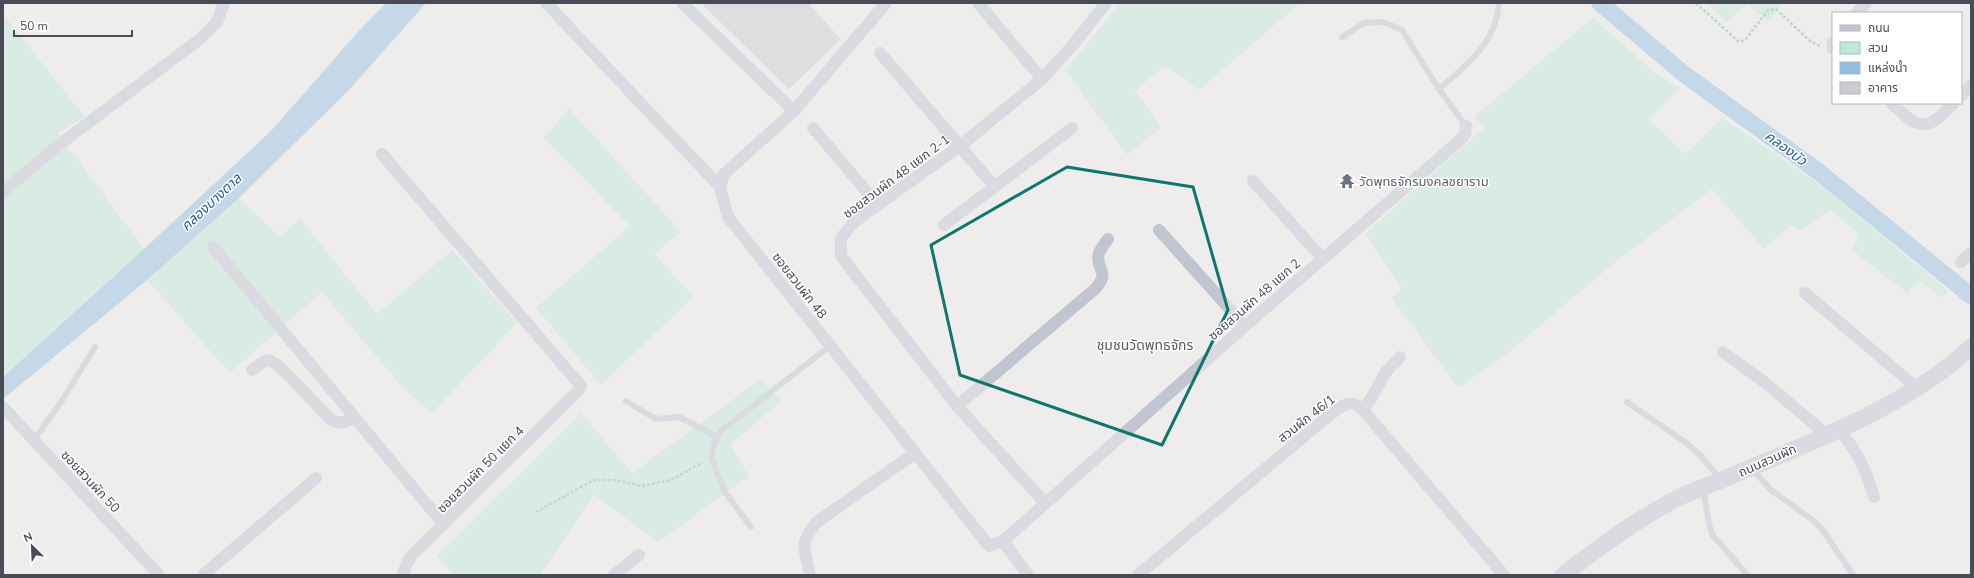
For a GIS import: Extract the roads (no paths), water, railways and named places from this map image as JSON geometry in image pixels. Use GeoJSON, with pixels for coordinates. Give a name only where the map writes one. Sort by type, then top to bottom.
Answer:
{"type":"FeatureCollection","features":[{"type":"Feature","properties":{"kind":"street"},"geometry":{"type":"LineString","coordinates":[[3,192],[56,147],[200,39],[218,22],[222,6],[221,3]]}},
{"type":"Feature","properties":{"kind":"street"},"geometry":{"type":"LineString","coordinates":[[546,3],[720,187],[724,174],[794,111],[886,3]]}},
{"type":"Feature","properties":{"kind":"street"},"geometry":{"type":"LineString","coordinates":[[682,3],[794,111]]}},
{"type":"Feature","properties":{"kind":"street"},"geometry":{"type":"LineString","coordinates":[[978,3],[1042,79]]}},
{"type":"Feature","properties":{"kind":"street","name":"ซอยสวนผัก 48 แยก 2-1"},"geometry":{"type":"LineString","coordinates":[[1045,503],[957,406],[842,256],[841,238],[854,222],[960,146],[1042,79],[1072,46],[1106,3]]}},
{"type":"Feature","properties":{"kind":"street"},"geometry":{"type":"LineString","coordinates":[[880,53],[994,186]]}},
{"type":"Feature","properties":{"kind":"street"},"geometry":{"type":"LineString","coordinates":[[1962,95],[1971,85]]}},
{"type":"Feature","properties":{"kind":"street"},"geometry":{"type":"LineString","coordinates":[[1892,104],[1916,124],[1928,125],[1939,119],[1953,104]]}},
{"type":"Feature","properties":{"kind":"street","name":"ซอยสวนผัก 48 แยก 2"},"geometry":{"type":"LineString","coordinates":[[1003,541],[1322,258],[1459,141],[1465,134],[1466,126]]}},
{"type":"Feature","properties":{"kind":"street"},"geometry":{"type":"LineString","coordinates":[[813,128],[878,205]]}},
{"type":"Feature","properties":{"kind":"street"},"geometry":{"type":"LineString","coordinates":[[944,225],[1072,128]]}},
{"type":"Feature","properties":{"kind":"street","name":"ซอยสวนผัก 50 แยก 4"},"geometry":{"type":"LineString","coordinates":[[382,154],[581,386],[579,390],[412,555],[406,565],[403,575]]}},
{"type":"Feature","properties":{"kind":"street"},"geometry":{"type":"LineString","coordinates":[[1253,181],[1322,258]]}},
{"type":"Feature","properties":{"kind":"street","name":"ซอยสวนผัก 48"},"geometry":{"type":"LineString","coordinates":[[720,187],[728,217],[989,546],[1003,541]]}},
{"type":"Feature","properties":{"kind":"street"},"geometry":{"type":"LineString","coordinates":[[1159,230],[1245,326]]}},
{"type":"Feature","properties":{"kind":"street"},"geometry":{"type":"LineString","coordinates":[[957,406],[1102,282],[1103,276],[1098,262],[1099,252],[1108,239]]}},
{"type":"Feature","properties":{"kind":"street"},"geometry":{"type":"LineString","coordinates":[[213,247],[444,525]]}},
{"type":"Feature","properties":{"kind":"street"},"geometry":{"type":"LineString","coordinates":[[1961,262],[1971,253]]}},
{"type":"Feature","properties":{"kind":"street"},"geometry":{"type":"LineString","coordinates":[[1805,293],[1917,388]]}},
{"type":"Feature","properties":{"kind":"street","name":"ถนนสวนผัก"},"geometry":{"type":"LineString","coordinates":[[1571,573],[1624,529],[1663,506],[1703,486],[1721,480],[1832,432],[1917,388],[1970,348]]}},
{"type":"Feature","properties":{"kind":"street"},"geometry":{"type":"LineString","coordinates":[[1723,352],[1832,432],[1860,459],[1874,497]]}},
{"type":"Feature","properties":{"kind":"street"},"geometry":{"type":"LineString","coordinates":[[1400,357],[1386,372],[1363,410],[1504,575]]}},
{"type":"Feature","properties":{"kind":"street"},"geometry":{"type":"LineString","coordinates":[[252,370],[268,360],[271,361],[281,368],[331,420],[341,423],[355,418]]}},
{"type":"Feature","properties":{"kind":"street","name":"สวนผัก 46/1"},"geometry":{"type":"LineString","coordinates":[[1138,575],[1344,405],[1351,403],[1356,404],[1363,410]]}},
{"type":"Feature","properties":{"kind":"street","name":"ซอยสวนผัก 50"},"geometry":{"type":"LineString","coordinates":[[7,411],[159,575]]}},
{"type":"Feature","properties":{"kind":"street"},"geometry":{"type":"LineString","coordinates":[[810,575],[804,545],[807,534],[817,522],[826,514],[915,453]]}},
{"type":"Feature","properties":{"kind":"street"},"geometry":{"type":"LineString","coordinates":[[203,575],[316,478]]}},
{"type":"Feature","properties":{"kind":"street"},"geometry":{"type":"LineString","coordinates":[[1003,541],[1028,575]]}},
{"type":"Feature","properties":{"kind":"street"},"geometry":{"type":"LineString","coordinates":[[614,575],[639,554]]}},
{"type":"Feature","properties":{"kind":"lane"},"geometry":{"type":"LineString","coordinates":[[1439,89],[1477,55],[1486,43],[1493,31],[1498,14],[1499,3]]}},
{"type":"Feature","properties":{"kind":"lane"},"geometry":{"type":"LineString","coordinates":[[1342,37],[1364,23],[1383,22],[1402,30],[1439,89],[1466,126]]}},
{"type":"Feature","properties":{"kind":"lane"},"geometry":{"type":"LineString","coordinates":[[750,527],[725,492],[712,457],[718,437],[721,431],[830,346]]}},
{"type":"Feature","properties":{"kind":"lane"},"geometry":{"type":"LineString","coordinates":[[34,440],[63,399],[95,347]]}},
{"type":"Feature","properties":{"kind":"lane"},"geometry":{"type":"LineString","coordinates":[[626,402],[656,419],[679,417],[718,437]]}},
{"type":"Feature","properties":{"kind":"lane"},"geometry":{"type":"LineString","coordinates":[[1627,402],[1685,442],[1702,457],[1721,480]]}},
{"type":"Feature","properties":{"kind":"lane"},"geometry":{"type":"LineString","coordinates":[[1751,467],[1771,490],[1814,521],[1822,529],[1853,575]]}},
{"type":"Feature","properties":{"kind":"lane"},"geometry":{"type":"LineString","coordinates":[[1703,486],[1712,534],[1747,575]]}},
{"type":"Feature","properties":{"kind":"water","name":"คลองบางตาล"},"geometry":{"type":"Polygon","coordinates":[[[386,3],[426,3],[349,90],[239,198],[147,280],[3,399],[3,377],[271,131],[357,33],[386,3]]]}},
{"type":"Feature","properties":{"kind":"waterway","name":"คลองบัว"},"geometry":{"type":"LineString","coordinates":[[1600,3],[1684,74],[1819,172],[1971,296]]}},
{"type":"Feature","properties":{"kind":"place","name":"วัดพุทธจักรมงคลชยาราม"},"geometry":{"type":"Point","coordinates":[1347,181]}},
{"type":"Feature","properties":{"kind":"district","name":"ชุมชนวัดพุทธจักร"},"geometry":{"type":"Point","coordinates":[1145,345]}}]}
